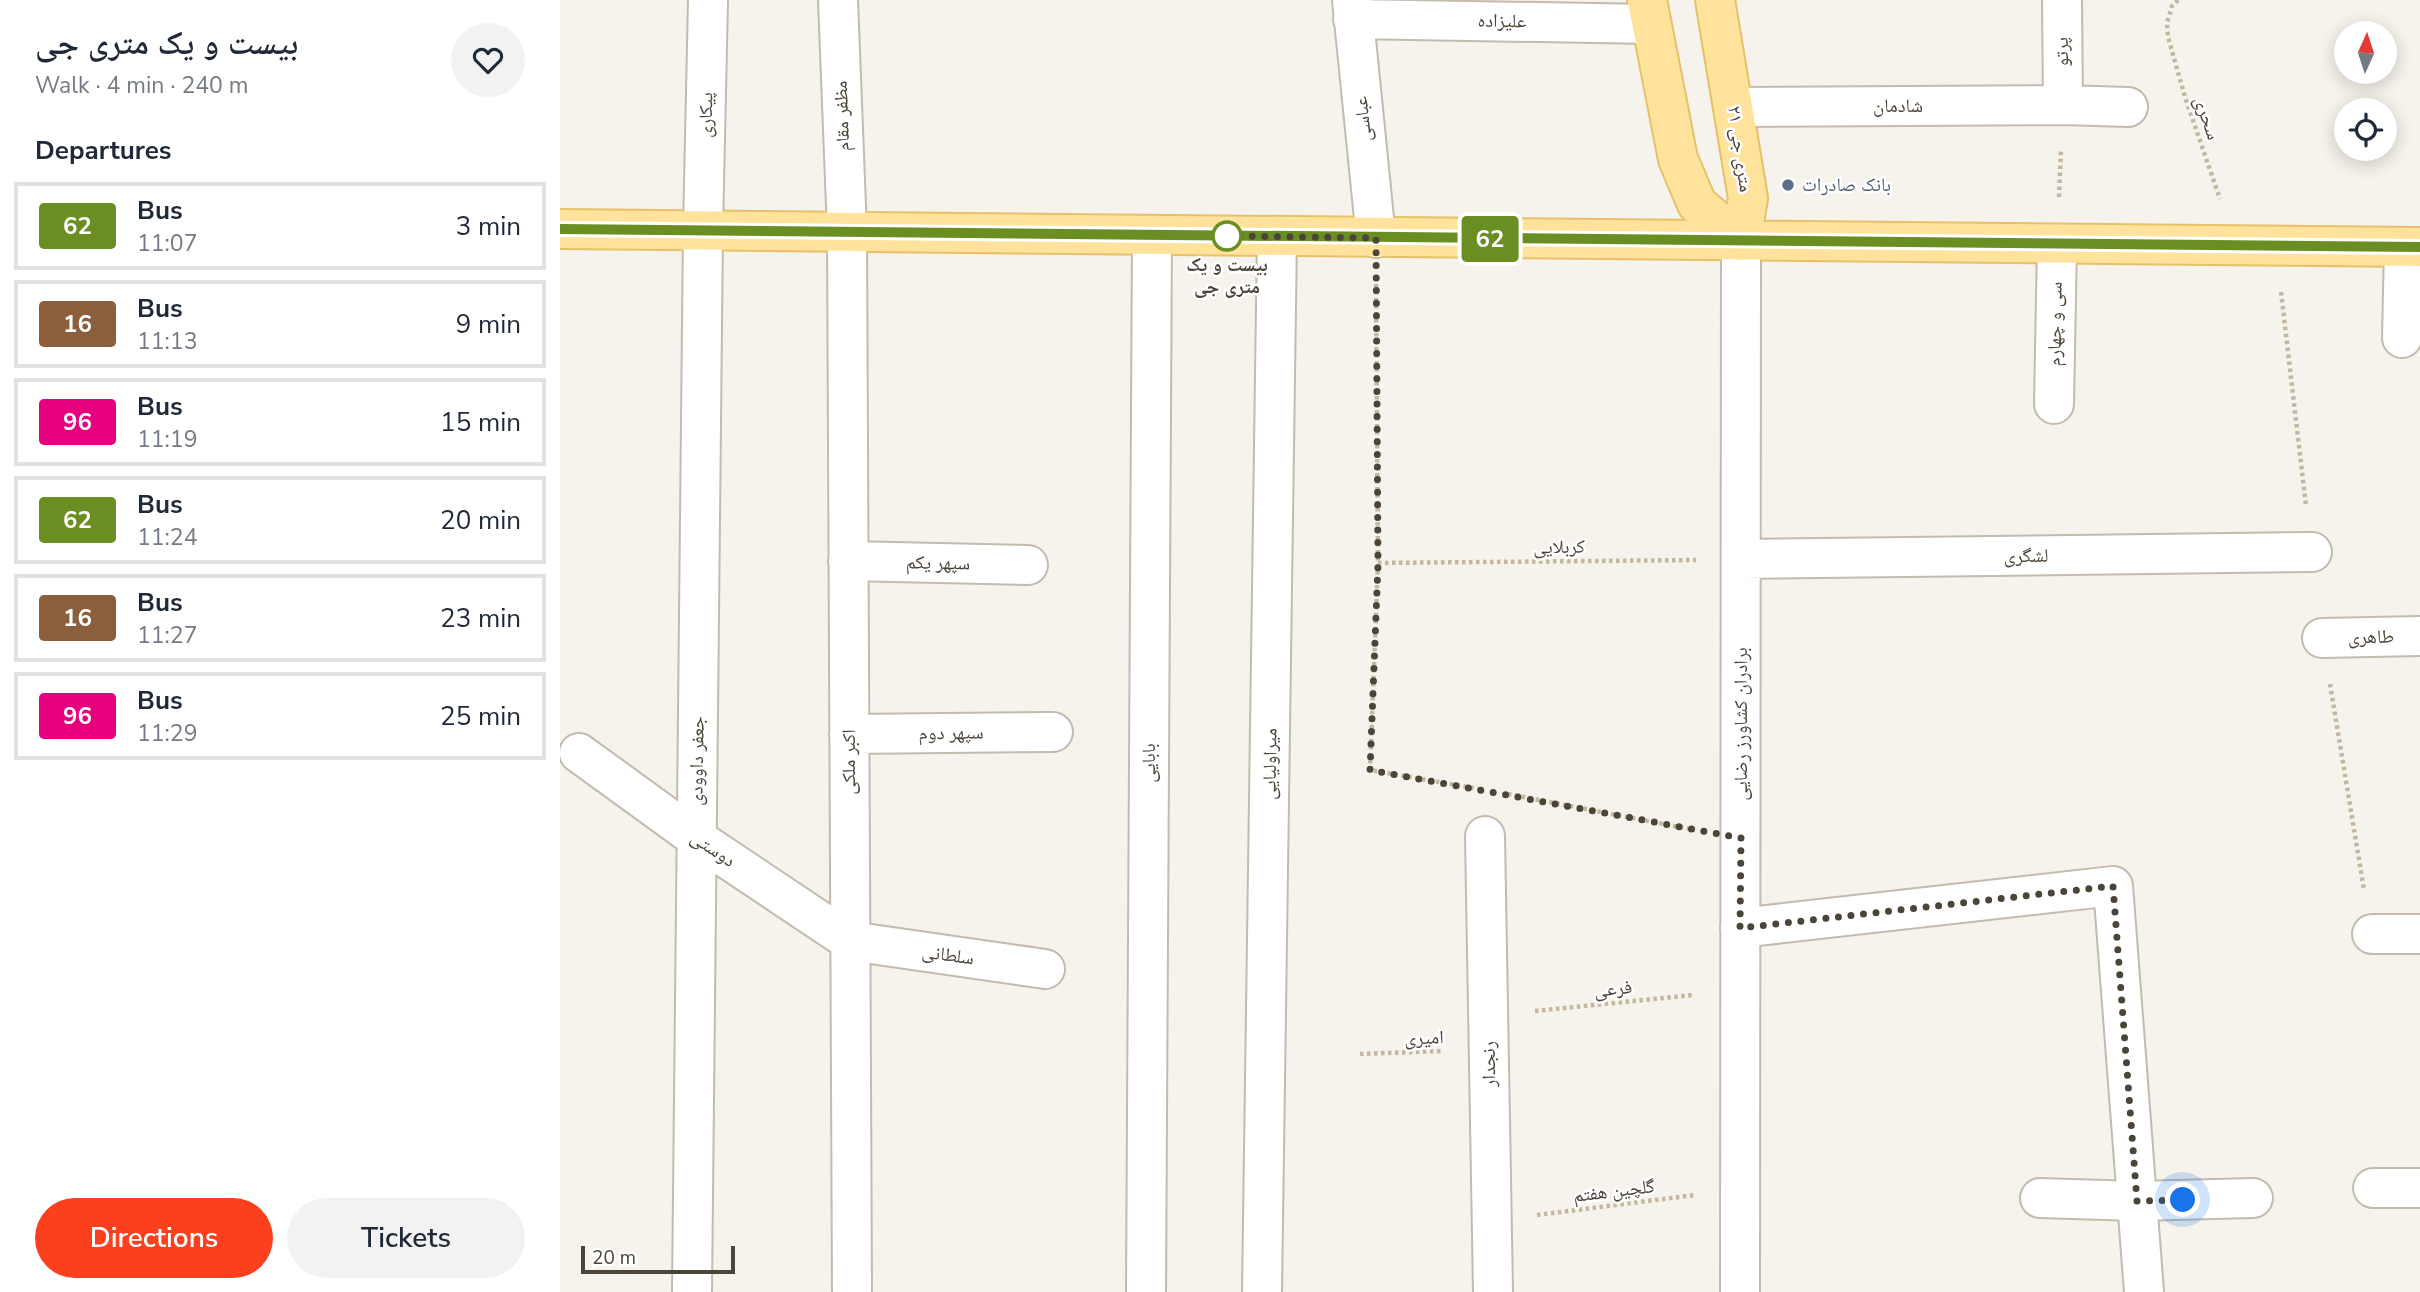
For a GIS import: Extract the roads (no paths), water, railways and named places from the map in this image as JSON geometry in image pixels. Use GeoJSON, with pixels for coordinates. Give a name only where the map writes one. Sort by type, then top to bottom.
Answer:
{"type":"FeatureCollection","features":[{"type":"Feature","properties":{"kind":"main road","name":"۲۱ متری جی"},"geometry":{"type":"LineString","coordinates":[[1715,0],[1748,198],[1741,241]]}},
{"type":"Feature","properties":{"kind":"main road"},"geometry":{"type":"LineString","coordinates":[[1649,12],[1678,159],[1697,204],[1741,241]]}},
{"type":"Feature","properties":{"kind":"main road"},"geometry":{"type":"LineString","coordinates":[[560,229],[2412,247]]}},
{"type":"Feature","properties":{"kind":"street","name":"پیکاری"},"geometry":{"type":"LineString","coordinates":[[703,230],[708,0]]}},
{"type":"Feature","properties":{"kind":"street","name":"مظفر مقام"},"geometry":{"type":"LineString","coordinates":[[838,0],[847,232]]}},
{"type":"Feature","properties":{"kind":"street","name":"پرتو"},"geometry":{"type":"LineString","coordinates":[[2062,0],[2063,105]]}},
{"type":"Feature","properties":{"kind":"street","name":"علیزاده"},"geometry":{"type":"LineString","coordinates":[[1353,9],[1649,12]]}},
{"type":"Feature","properties":{"kind":"street","name":"عباسی"},"geometry":{"type":"LineString","coordinates":[[1353,9],[1376,238]]}},
{"type":"Feature","properties":{"kind":"street","name":"شادمان"},"geometry":{"type":"LineString","coordinates":[[1734,107],[2128,107]]}},
{"type":"Feature","properties":{"kind":"street","name":"جعفر داوودی"},"geometry":{"type":"LineString","coordinates":[[692,1292],[703,230]]}},
{"type":"Feature","properties":{"kind":"street","name":"اکبر ملکی"},"geometry":{"type":"LineString","coordinates":[[847,232],[852,1292]]}},
{"type":"Feature","properties":{"kind":"street","name":"بابایی"},"geometry":{"type":"LineString","coordinates":[[1146,1292],[1152,235]]}},
{"type":"Feature","properties":{"kind":"street","name":"میراولیایی"},"geometry":{"type":"LineString","coordinates":[[1262,1292],[1277,236]]}},
{"type":"Feature","properties":{"kind":"street","name":"برادران کشاورز رضایی"},"geometry":{"type":"LineString","coordinates":[[1741,241],[1741,1292]]}},
{"type":"Feature","properties":{"kind":"street","name":"سی و چهارم"},"geometry":{"type":"LineString","coordinates":[[2054,404],[2057,244]]}},
{"type":"Feature","properties":{"kind":"street"},"geometry":{"type":"LineString","coordinates":[[2402,338],[2412,247]]}},
{"type":"Feature","properties":{"kind":"street","name":"لشگری"},"geometry":{"type":"LineString","coordinates":[[1741,559],[2312,552]]}},
{"type":"Feature","properties":{"kind":"street","name":"سپهر یکم"},"geometry":{"type":"LineString","coordinates":[[848,561],[1028,565]]}},
{"type":"Feature","properties":{"kind":"street","name":"طاهری"},"geometry":{"type":"LineString","coordinates":[[2322,638],[2420,636]]}},
{"type":"Feature","properties":{"kind":"street","name":"سپهر دوم"},"geometry":{"type":"LineString","coordinates":[[849,734],[1053,732]]}},
{"type":"Feature","properties":{"kind":"street","name":"دوستی"},"geometry":{"type":"LineString","coordinates":[[579,753],[696,838],[850,942]]}},
{"type":"Feature","properties":{"kind":"street","name":"رنجدار"},"geometry":{"type":"LineString","coordinates":[[1485,836],[1493,1292]]}},
{"type":"Feature","properties":{"kind":"street"},"geometry":{"type":"LineString","coordinates":[[1740,928],[2113,886],[2144,1292]]}},
{"type":"Feature","properties":{"kind":"street"},"geometry":{"type":"LineString","coordinates":[[2372,934],[2420,933]]}},
{"type":"Feature","properties":{"kind":"street","name":"سلطانی"},"geometry":{"type":"LineString","coordinates":[[850,942],[1045,969]]}},
{"type":"Feature","properties":{"kind":"street"},"geometry":{"type":"LineString","coordinates":[[2373,1188],[2420,1188]]}},
{"type":"Feature","properties":{"kind":"street"},"geometry":{"type":"LineString","coordinates":[[2040,1198],[2137,1201],[2253,1198]]}},
{"type":"Feature","properties":{"kind":"place","name":"بانک صادرات"},"geometry":{"type":"Point","coordinates":[1788,185]}},
{"type":"Feature","properties":{"kind":"place","name":"بیست و یک متری جی"},"geometry":{"type":"Point","coordinates":[1227,236]}}]}
